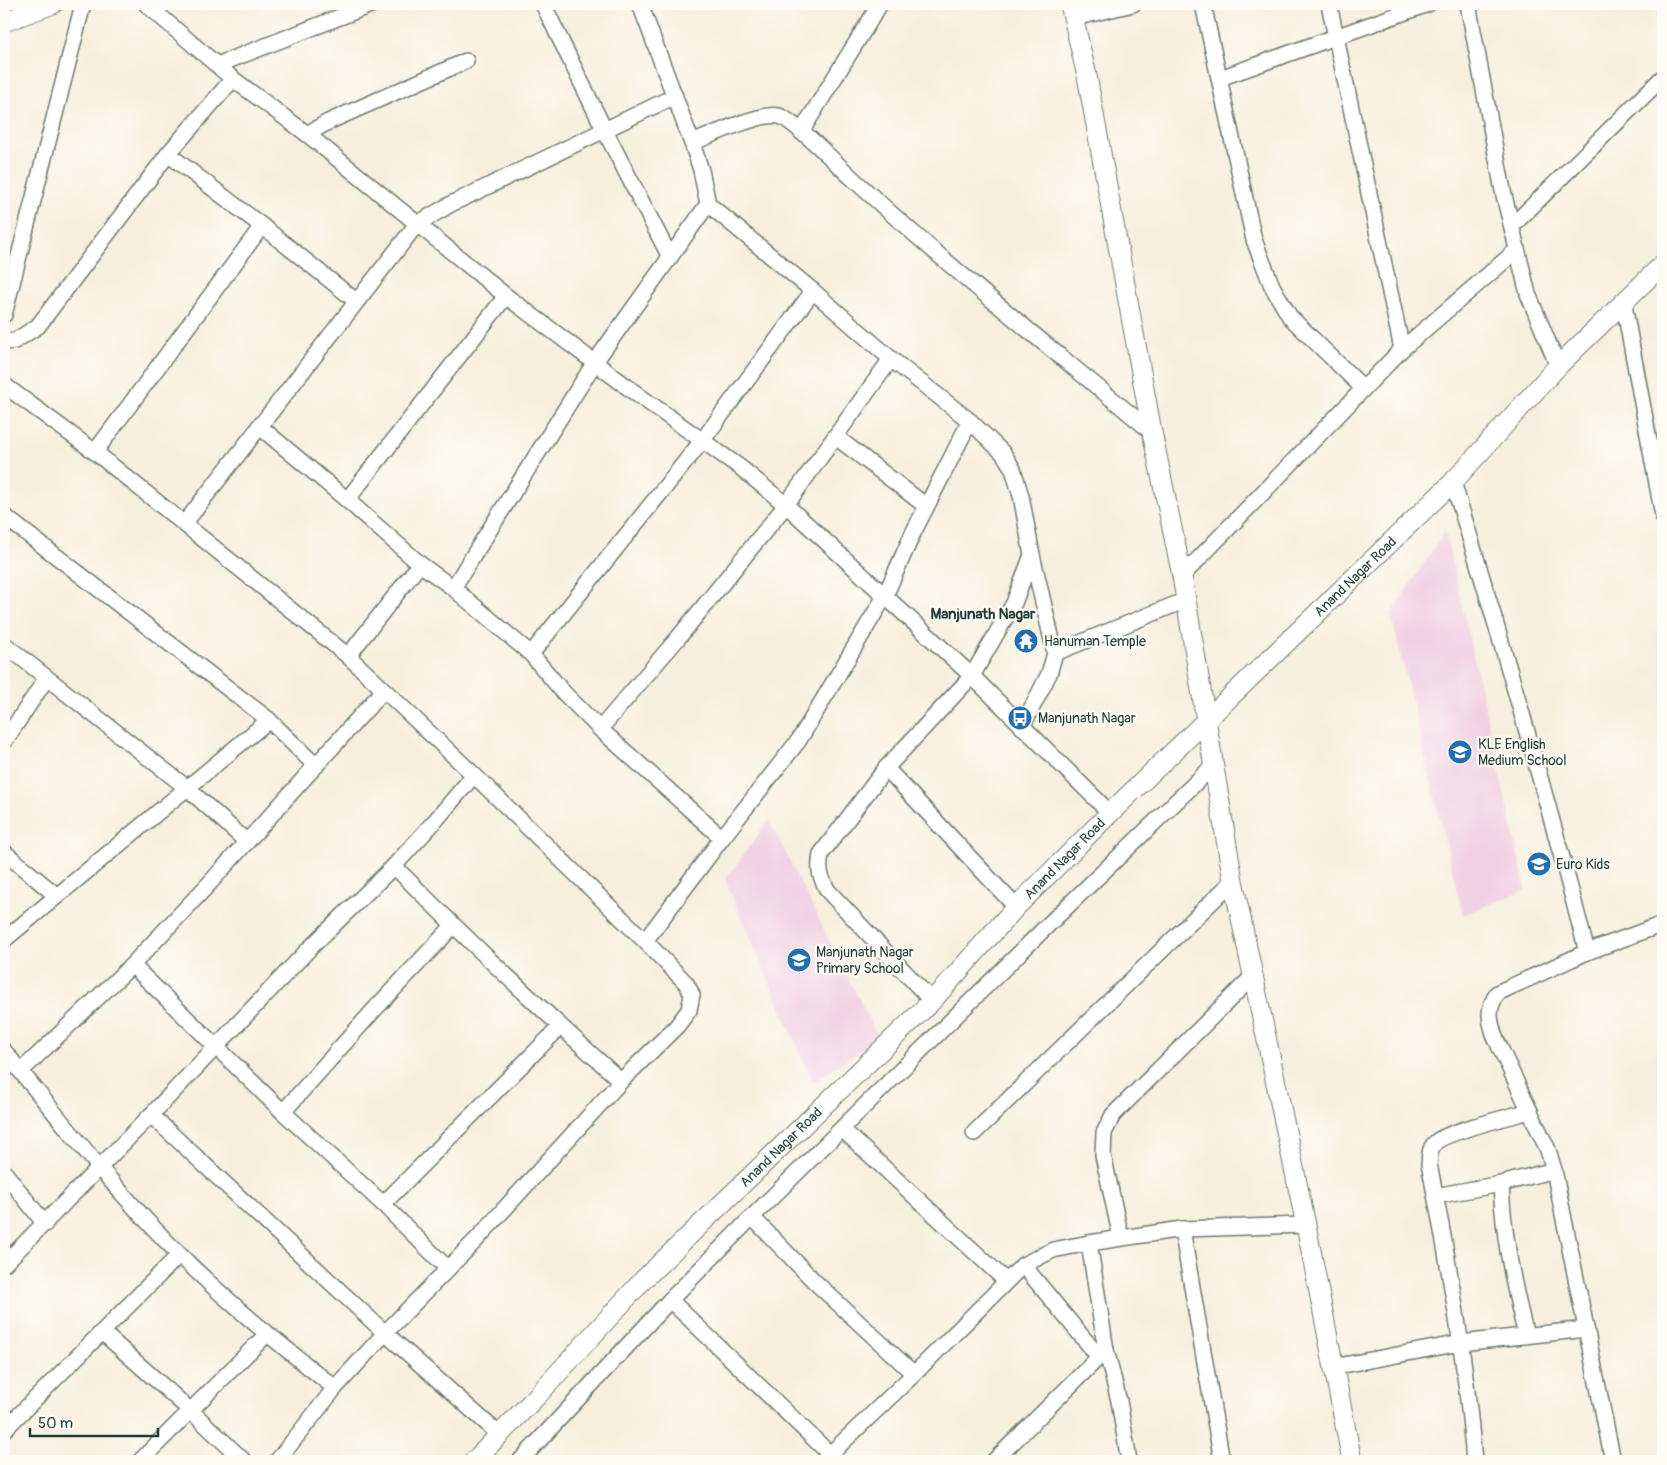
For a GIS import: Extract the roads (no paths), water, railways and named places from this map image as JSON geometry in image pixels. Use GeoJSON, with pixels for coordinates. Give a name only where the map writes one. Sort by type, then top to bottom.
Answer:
{"type":"FeatureCollection","features":[{"type":"Feature","properties":{"kind":"street"},"geometry":{"type":"LineString","coordinates":[[4,22],[53,4]]}},
{"type":"Feature","properties":{"kind":"street"},"geometry":{"type":"LineString","coordinates":[[4,315],[83,4]]}},
{"type":"Feature","properties":{"kind":"street"},"geometry":{"type":"LineString","coordinates":[[146,4],[234,79],[308,134],[506,296],[638,396],[741,468],[786,505],[972,676],[1110,813]]}},
{"type":"Feature","properties":{"kind":"street"},"geometry":{"type":"LineString","coordinates":[[217,65],[373,4]]}},
{"type":"Feature","properties":{"kind":"street"},"geometry":{"type":"LineString","coordinates":[[543,4],[605,131],[670,257]]}},
{"type":"Feature","properties":{"kind":"street"},"geometry":{"type":"LineString","coordinates":[[640,4],[692,142],[701,170],[708,204],[891,359],[970,421],[1004,453],[1013,469],[1021,496],[1032,555],[1055,653],[1049,674],[1022,727]]}},
{"type":"Feature","properties":{"kind":"street"},"geometry":{"type":"LineString","coordinates":[[801,132],[880,4]]}},
{"type":"Feature","properties":{"kind":"street"},"geometry":{"type":"LineString","coordinates":[[1133,4],[1072,11],[1087,76],[1152,432],[1182,576],[1233,881],[1306,1225],[1352,1461]]}},
{"type":"Feature","properties":{"kind":"street"},"geometry":{"type":"LineString","coordinates":[[1203,4],[1254,240],[1272,286],[1290,317],[1363,388]]}},
{"type":"Feature","properties":{"kind":"street"},"geometry":{"type":"LineString","coordinates":[[1329,4],[1402,349]]}},
{"type":"Feature","properties":{"kind":"street"},"geometry":{"type":"LineString","coordinates":[[1220,78],[1428,4]]}},
{"type":"Feature","properties":{"kind":"street"},"geometry":{"type":"LineString","coordinates":[[1468,4],[1503,191],[1517,250],[1528,294],[1558,366]]}},
{"type":"Feature","properties":{"kind":"street"},"geometry":{"type":"LineString","coordinates":[[308,134],[328,122],[466,61]]}},
{"type":"Feature","properties":{"kind":"street"},"geometry":{"type":"LineString","coordinates":[[1512,226],[1663,77]]}},
{"type":"Feature","properties":{"kind":"street"},"geometry":{"type":"LineString","coordinates":[[4,342],[15,341],[38,326],[168,154],[234,79]]}},
{"type":"Feature","properties":{"kind":"street"},"geometry":{"type":"LineString","coordinates":[[184,524],[416,224],[451,204],[675,96]]}},
{"type":"Feature","properties":{"kind":"street"},"geometry":{"type":"LineString","coordinates":[[692,142],[751,120],[771,115],[781,116],[891,214],[1152,432]]}},
{"type":"Feature","properties":{"kind":"street"},"geometry":{"type":"LineString","coordinates":[[168,154],[356,301]]}},
{"type":"Feature","properties":{"kind":"street"},"geometry":{"type":"LineString","coordinates":[[453,588],[595,362],[708,204]]}},
{"type":"Feature","properties":{"kind":"street"},"geometry":{"type":"LineString","coordinates":[[95,452],[262,226]]}},
{"type":"Feature","properties":{"kind":"street"},"geometry":{"type":"LineString","coordinates":[[1182,576],[1402,349],[1517,250]]}},
{"type":"Feature","properties":{"kind":"street","name":"Anand Nagar Road"},"geometry":{"type":"LineString","coordinates":[[474,1461],[644,1279],[932,1001],[1016,907],[1110,813],[1453,482],[1558,366],[1624,304],[1663,264]]}},
{"type":"Feature","properties":{"kind":"street"},"geometry":{"type":"LineString","coordinates":[[531,654],[702,441],[813,291]]}},
{"type":"Feature","properties":{"kind":"street"},"geometry":{"type":"LineString","coordinates":[[347,500],[506,296]]}},
{"type":"Feature","properties":{"kind":"street"},"geometry":{"type":"LineString","coordinates":[[1624,304],[1660,480],[1663,516]]}},
{"type":"Feature","properties":{"kind":"street"},"geometry":{"type":"LineString","coordinates":[[600,729],[678,638],[786,505],[891,359]]}},
{"type":"Feature","properties":{"kind":"street"},"geometry":{"type":"LineString","coordinates":[[4,385],[95,452],[348,656],[646,942],[686,982],[692,996],[689,1010],[677,1026],[621,1081],[448,1269],[385,1333],[335,1388],[277,1461]]}},
{"type":"Feature","properties":{"kind":"street"},"geometry":{"type":"LineString","coordinates":[[646,942],[722,838],[799,740],[885,596],[926,506],[970,421]]}},
{"type":"Feature","properties":{"kind":"street"},"geometry":{"type":"LineString","coordinates":[[259,426],[420,564],[453,588],[531,654],[564,693],[600,729],[722,838]]}},
{"type":"Feature","properties":{"kind":"street"},"geometry":{"type":"LineString","coordinates":[[836,438],[926,506]]}},
{"type":"Feature","properties":{"kind":"street"},"geometry":{"type":"LineString","coordinates":[[1453,482],[1504,648],[1556,831],[1587,952]]}},
{"type":"Feature","properties":{"kind":"street"},"geometry":{"type":"LineString","coordinates":[[4,516],[269,720],[316,766]]}},
{"type":"Feature","properties":{"kind":"street"},"geometry":{"type":"LineString","coordinates":[[932,1001],[828,891],[818,866],[821,854],[886,768],[972,676],[1014,602],[1032,555]]}},
{"type":"Feature","properties":{"kind":"street"},"geometry":{"type":"LineString","coordinates":[[348,656],[420,564]]}},
{"type":"Feature","properties":{"kind":"street"},"geometry":{"type":"LineString","coordinates":[[1055,653],[1186,600]]}},
{"type":"Feature","properties":{"kind":"street"},"geometry":{"type":"LineString","coordinates":[[4,644],[187,788],[247,842]]}},
{"type":"Feature","properties":{"kind":"street"},"geometry":{"type":"LineString","coordinates":[[4,742],[46,678]]}},
{"type":"Feature","properties":{"kind":"street"},"geometry":{"type":"LineString","coordinates":[[21,1071],[132,965],[207,886],[383,691]]}},
{"type":"Feature","properties":{"kind":"street"},"geometry":{"type":"LineString","coordinates":[[4,940],[269,720]]}},
{"type":"Feature","properties":{"kind":"street"},"geometry":{"type":"LineString","coordinates":[[523,1460],[670,1300],[752,1217],[1049,924],[1213,766]]}},
{"type":"Feature","properties":{"kind":"street"},"geometry":{"type":"LineString","coordinates":[[886,768],[1016,907]]}},
{"type":"Feature","properties":{"kind":"street"},"geometry":{"type":"LineString","coordinates":[[4,1264],[216,1048],[309,949],[394,866],[474,775]]}},
{"type":"Feature","properties":{"kind":"street"},"geometry":{"type":"LineString","coordinates":[[4,852],[57,896]]}},
{"type":"Feature","properties":{"kind":"street"},"geometry":{"type":"LineString","coordinates":[[394,866],[453,926],[560,1027],[621,1081]]}},
{"type":"Feature","properties":{"kind":"street"},"geometry":{"type":"LineString","coordinates":[[974,1133],[1233,881]]}},
{"type":"Feature","properties":{"kind":"street"},"geometry":{"type":"LineString","coordinates":[[1613,1461],[1554,1170],[1548,1150],[1495,1037],[1489,1020],[1490,1005],[1497,993],[1587,952],[1663,924]]}},
{"type":"Feature","properties":{"kind":"street"},"geometry":{"type":"LineString","coordinates":[[283,1112],[374,1010],[453,926]]}},
{"type":"Feature","properties":{"kind":"street"},"geometry":{"type":"LineString","coordinates":[[132,965],[283,1112],[384,1204],[448,1269]]}},
{"type":"Feature","properties":{"kind":"street"},"geometry":{"type":"LineString","coordinates":[[1122,1238],[1102,1155],[1104,1133],[1113,1115],[1254,974]]}},
{"type":"Feature","properties":{"kind":"street"},"geometry":{"type":"LineString","coordinates":[[384,1204],[560,1027]]}},
{"type":"Feature","properties":{"kind":"street"},"geometry":{"type":"LineString","coordinates":[[4,1051],[99,1167],[179,1255],[267,1334],[335,1388]]}},
{"type":"Feature","properties":{"kind":"street"},"geometry":{"type":"LineString","coordinates":[[1474,1461],[1451,1272],[1429,1164],[1430,1149],[1437,1140],[1452,1134],[1530,1111]]}},
{"type":"Feature","properties":{"kind":"street"},"geometry":{"type":"LineString","coordinates":[[151,1115],[385,1333],[500,1435]]}},
{"type":"Feature","properties":{"kind":"street"},"geometry":{"type":"LineString","coordinates":[[842,1129],[1006,1281]]}},
{"type":"Feature","properties":{"kind":"street"},"geometry":{"type":"LineString","coordinates":[[1436,1196],[1501,1184],[1554,1170]]}},
{"type":"Feature","properties":{"kind":"street"},"geometry":{"type":"LineString","coordinates":[[4,1172],[45,1224]]}},
{"type":"Feature","properties":{"kind":"street"},"geometry":{"type":"LineString","coordinates":[[1501,1184],[1502,1208],[1514,1287],[1526,1335]]}},
{"type":"Feature","properties":{"kind":"street"},"geometry":{"type":"LineString","coordinates":[[752,1217],[815,1282],[914,1374]]}},
{"type":"Feature","properties":{"kind":"street"},"geometry":{"type":"LineString","coordinates":[[670,1300],[830,1459],[1022,1265],[1053,1250],[1182,1229],[1306,1225]]}},
{"type":"Feature","properties":{"kind":"street"},"geometry":{"type":"LineString","coordinates":[[1182,1229],[1222,1461]]}},
{"type":"Feature","properties":{"kind":"street"},"geometry":{"type":"LineString","coordinates":[[1089,1243],[1102,1354],[1119,1401],[1129,1461]]}},
{"type":"Feature","properties":{"kind":"street"},"geometry":{"type":"LineString","coordinates":[[4,1430],[179,1255]]}},
{"type":"Feature","properties":{"kind":"street"},"geometry":{"type":"LineString","coordinates":[[1022,1265],[1102,1354]]}},
{"type":"Feature","properties":{"kind":"street"},"geometry":{"type":"LineString","coordinates":[[1333,1367],[1461,1343],[1586,1329]]}},
{"type":"Feature","properties":{"kind":"street"},"geometry":{"type":"LineString","coordinates":[[102,1332],[244,1461]]}},
{"type":"Feature","properties":{"kind":"street"},"geometry":{"type":"LineString","coordinates":[[140,1461],[267,1334]]}},
{"type":"Feature","properties":{"kind":"street"},"geometry":{"type":"LineString","coordinates":[[994,1461],[1102,1354]]}},
{"type":"Feature","properties":{"kind":"place","name":"Hanuman Temple"},"geometry":{"type":"Point","coordinates":[1026,641]}},
{"type":"Feature","properties":{"kind":"place","name":"Manjunath Nagar"},"geometry":{"type":"Point","coordinates":[1020,718]}},
{"type":"Feature","properties":{"kind":"place","name":"KLE English Medium School"},"geometry":{"type":"Point","coordinates":[1460,752]}},
{"type":"Feature","properties":{"kind":"place","name":"Euro Kids"},"geometry":{"type":"Point","coordinates":[1539,864]}},
{"type":"Feature","properties":{"kind":"place","name":"Manjunath Nagar Primary School"},"geometry":{"type":"Point","coordinates":[799,960]}},
{"type":"Feature","properties":{"kind":"district","name":"Manjunath Nagar"},"geometry":{"type":"Point","coordinates":[983,614]}}]}
